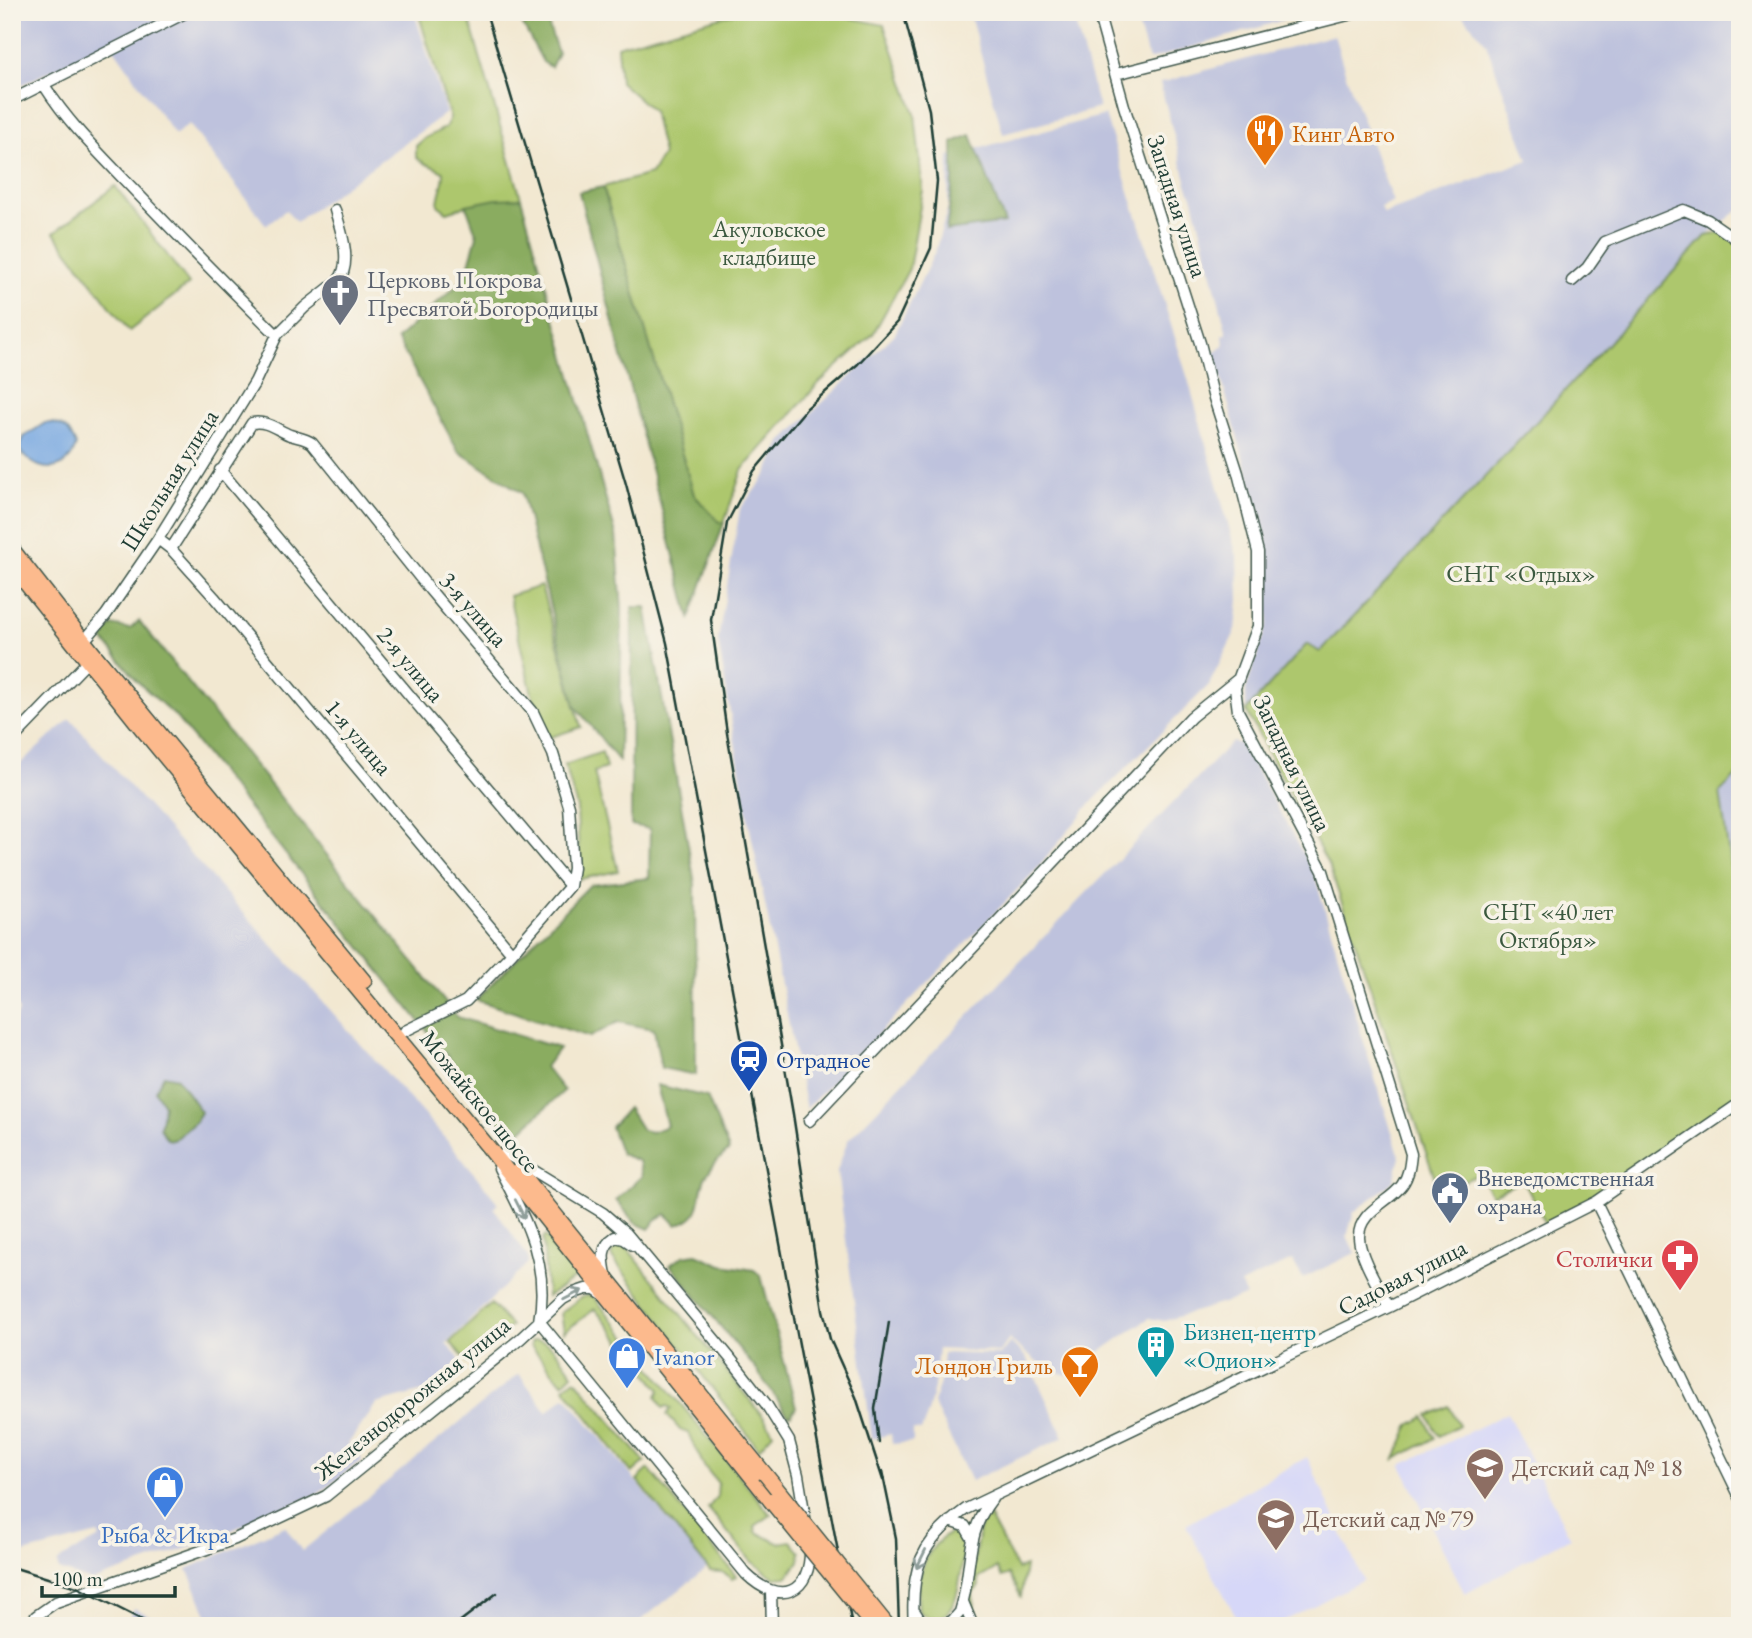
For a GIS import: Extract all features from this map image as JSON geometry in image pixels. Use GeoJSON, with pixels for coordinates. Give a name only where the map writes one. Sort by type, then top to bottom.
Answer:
{"type":"FeatureCollection","features":[{"type":"Feature","properties":{"kind":"main road","name":"Можайское шоссе"},"geometry":{"type":"LineString","coordinates":[[12,549],[81,637],[91,658],[873,1626]]}},
{"type":"Feature","properties":{"kind":"main road","name":"Можайское шоссе"},"geometry":{"type":"LineString","coordinates":[[12,566],[405,1031],[888,1626]]}},
{"type":"Feature","properties":{"kind":"street"},"geometry":{"type":"LineString","coordinates":[[12,100],[187,12]]}},
{"type":"Feature","properties":{"kind":"street","name":"Западная улица"},"geometry":{"type":"LineString","coordinates":[[1098,12],[1199,343],[1258,552],[1258,626],[1235,688],[1238,711],[1323,871],[1411,1154],[1409,1173],[1401,1187],[1364,1218],[1359,1236],[1363,1252],[1389,1307]]}},
{"type":"Feature","properties":{"kind":"street"},"geometry":{"type":"LineString","coordinates":[[1116,74],[1360,12]]}},
{"type":"Feature","properties":{"kind":"street"},"geometry":{"type":"LineString","coordinates":[[44,85],[89,144],[277,335]]}},
{"type":"Feature","properties":{"kind":"street","name":"Школьная улица"},"geometry":{"type":"LineString","coordinates":[[81,637],[106,615],[158,539],[256,382],[277,335],[288,322],[338,282],[344,274],[345,261],[335,209]]}},
{"type":"Feature","properties":{"kind":"street"},"geometry":{"type":"LineString","coordinates":[[1572,281],[1587,268],[1605,242],[1681,209],[1728,231],[1740,242]]}},
{"type":"Feature","properties":{"kind":"street","name":"3-я улица"},"geometry":{"type":"LineString","coordinates":[[220,470],[252,423],[270,424],[312,443],[430,590],[526,701],[553,754],[569,806],[573,868],[570,886]]}},
{"type":"Feature","properties":{"kind":"street"},"geometry":{"type":"LineString","coordinates":[[171,549],[220,470]]}},
{"type":"Feature","properties":{"kind":"street","name":"2-я улица"},"geometry":{"type":"LineString","coordinates":[[220,470],[570,886]]}},
{"type":"Feature","properties":{"kind":"street","name":"1-я улица"},"geometry":{"type":"LineString","coordinates":[[158,539],[171,549],[223,607],[512,953]]}},
{"type":"Feature","properties":{"kind":"street"},"geometry":{"type":"LineString","coordinates":[[12,740],[91,658]]}},
{"type":"Feature","properties":{"kind":"street"},"geometry":{"type":"LineString","coordinates":[[809,1121],[1191,717],[1238,679]]}},
{"type":"Feature","properties":{"kind":"street"},"geometry":{"type":"LineString","coordinates":[[405,1031],[466,1001],[570,886]]}},
{"type":"Feature","properties":{"kind":"street","name":"Садовая улица"},"geometry":{"type":"LineString","coordinates":[[914,1626],[913,1584],[917,1564],[934,1537],[966,1509],[992,1499],[1389,1307],[1596,1202],[1740,1103]]}},
{"type":"Feature","properties":{"kind":"street"},"geometry":{"type":"LineString","coordinates":[[489,1148],[531,1232],[541,1267],[540,1321],[746,1574],[771,1592],[785,1593],[800,1586],[808,1570],[810,1558],[798,1475],[789,1441],[766,1404],[626,1233],[603,1213],[505,1153]]}},
{"type":"Feature","properties":{"kind":"street"},"geometry":{"type":"LineString","coordinates":[[1596,1202],[1740,1497]]}},
{"type":"Feature","properties":{"kind":"street"},"geometry":{"type":"LineString","coordinates":[[606,1276],[602,1255],[606,1243],[615,1237],[624,1239],[642,1251]]}},
{"type":"Feature","properties":{"kind":"street","name":"Железнодорожная улица"},"geometry":{"type":"LineString","coordinates":[[28,1626],[36,1616],[56,1602],[235,1539],[326,1496],[574,1293],[595,1289],[611,1299]]}},
{"type":"Feature","properties":{"kind":"street"},"geometry":{"type":"LineString","coordinates":[[946,1625],[956,1618],[963,1602],[972,1538],[992,1499]]}},
{"type":"Feature","properties":{"kind":"street"},"geometry":{"type":"LineString","coordinates":[[950,1521],[965,1525],[972,1538]]}},
{"type":"Feature","properties":{"kind":"street"},"geometry":{"type":"LineString","coordinates":[[771,1592],[772,1626]]}},
{"type":"Feature","properties":{"kind":"street"},"geometry":{"type":"LineString","coordinates":[[963,1602],[973,1626]]}},
{"type":"Feature","properties":{"kind":"street"},"geometry":{"type":"LineString","coordinates":[[913,1606],[917,1616],[931,1626]]}},
{"type":"Feature","properties":{"kind":"shaded area"},"geometry":{"type":"Polygon","coordinates":[[[12,12],[414,12],[446,113],[296,222],[286,210],[266,225],[189,124],[175,135],[110,43],[12,89],[12,12]]]}},
{"type":"Feature","properties":{"kind":"shaded area"},"geometry":{"type":"Polygon","coordinates":[[[969,12],[1072,12],[1099,108],[1003,134],[969,12]]]}},
{"type":"Feature","properties":{"kind":"shaded area"},"geometry":{"type":"Polygon","coordinates":[[[1134,12],[1310,12],[1149,60],[1134,12]]]}},
{"type":"Feature","properties":{"kind":"shaded area"},"geometry":{"type":"Polygon","coordinates":[[[1460,12],[1740,12],[1740,209],[1706,236],[1528,431],[1319,653],[1307,644],[1246,711],[1246,689],[1268,623],[1270,573],[1266,540],[1214,352],[1224,346],[1223,335],[1227,334],[1160,83],[1334,35],[1393,202],[1380,207],[1383,214],[1528,160],[1486,43],[1460,12]]]}},
{"type":"Feature","properties":{"kind":"shaded area"},"geometry":{"type":"Polygon","coordinates":[[[1105,115],[1188,379],[1238,560],[1239,600],[1236,630],[1209,685],[1089,805],[1037,869],[806,1109],[748,819],[718,640],[740,509],[767,474],[781,442],[895,334],[935,252],[948,207],[949,156],[1105,115]]]}},
{"type":"Feature","properties":{"kind":"shaded area"},"geometry":{"type":"Polygon","coordinates":[[[70,719],[450,1144],[498,1203],[494,1208],[528,1257],[528,1263],[446,1344],[460,1359],[434,1388],[376,1404],[348,1444],[362,1460],[318,1494],[196,1545],[92,1581],[59,1570],[57,1564],[62,1558],[100,1538],[98,1534],[12,1556],[12,1028],[19,1011],[12,995],[12,771],[70,719]]]}},
{"type":"Feature","properties":{"kind":"shaded area"},"geometry":{"type":"Polygon","coordinates":[[[1232,742],[1242,744],[1314,873],[1400,1157],[1394,1181],[1354,1212],[1347,1236],[1355,1253],[1303,1278],[1292,1260],[1240,1284],[1246,1296],[1164,1321],[1149,1318],[1067,1375],[1044,1368],[1009,1339],[1000,1352],[938,1349],[928,1413],[921,1431],[913,1430],[913,1442],[892,1444],[891,1434],[872,1439],[837,1171],[848,1140],[1232,742]]]}},
{"type":"Feature","properties":{"kind":"shaded area"},"geometry":{"type":"Polygon","coordinates":[[[1740,772],[1740,918],[1720,791],[1740,772]]]}},
{"type":"Feature","properties":{"kind":"shaded area"},"geometry":{"type":"Polygon","coordinates":[[[1010,1342],[1026,1357],[1064,1437],[971,1481],[933,1403],[940,1383],[943,1353],[1000,1355],[1010,1342]]]}},
{"type":"Feature","properties":{"kind":"shaded area"},"geometry":{"type":"Polygon","coordinates":[[[519,1374],[547,1412],[566,1396],[707,1568],[634,1626],[208,1626],[204,1616],[207,1614],[187,1569],[285,1526],[302,1551],[519,1374]]]}},
{"type":"Feature","properties":{"kind":"shaded area","name":"Детский сад № 18"},"geometry":{"type":"Polygon","coordinates":[[[1507,1413],[1570,1537],[1465,1594],[1401,1465],[1507,1413]]]}},
{"type":"Feature","properties":{"kind":"shaded area","name":"Детский сад № 79"},"geometry":{"type":"Polygon","coordinates":[[[1307,1457],[1363,1580],[1275,1626],[1241,1626],[1186,1525],[1307,1457]]]}},
{"type":"Feature","properties":{"kind":"shaded area"},"geometry":{"type":"Polygon","coordinates":[[[134,1608],[171,1626],[127,1626],[134,1608]]]}},
{"type":"Feature","properties":{"kind":"green space"},"geometry":{"type":"Polygon","coordinates":[[[418,12],[467,12],[521,198],[483,202],[447,212],[438,205],[444,173],[416,157],[416,146],[445,128],[450,118],[418,12]]]}},
{"type":"Feature","properties":{"kind":"green space"},"geometry":{"type":"Polygon","coordinates":[[[516,12],[544,12],[558,53],[551,67],[543,62],[516,12]]]}},
{"type":"Feature","properties":{"kind":"green space","name":"Акуловское кладбище"},"geometry":{"type":"Polygon","coordinates":[[[739,12],[821,12],[884,25],[915,114],[923,190],[909,269],[873,334],[819,383],[742,470],[724,523],[719,523],[694,495],[603,187],[651,174],[663,154],[653,111],[620,82],[617,46],[739,12]]]}},
{"type":"Feature","properties":{"kind":"green space"},"geometry":{"type":"Polygon","coordinates":[[[971,135],[1005,223],[946,231],[953,181],[953,142],[971,135]]]}},
{"type":"Feature","properties":{"kind":"green space"},"geometry":{"type":"Polygon","coordinates":[[[115,186],[189,284],[129,331],[54,233],[115,186]]]}},
{"type":"Feature","properties":{"kind":"green space"},"geometry":{"type":"Polygon","coordinates":[[[603,187],[694,495],[719,522],[724,523],[690,618],[579,192],[603,187]]]}},
{"type":"Feature","properties":{"kind":"green space"},"geometry":{"type":"Polygon","coordinates":[[[521,198],[616,535],[622,609],[619,761],[575,706],[522,493],[458,451],[397,339],[465,278],[477,236],[466,205],[496,199],[521,198]]]}},
{"type":"Feature","properties":{"kind":"green space","name":"СНТ «40 лет Октября»"},"geometry":{"type":"Polygon","coordinates":[[[1728,231],[1740,242],[1740,772],[1720,792],[1740,918],[1740,1095],[1592,1197],[1546,1224],[1523,1180],[1492,1195],[1479,1174],[1464,1181],[1455,1174],[1436,1182],[1330,868],[1246,711],[1307,644],[1320,652],[1528,431],[1706,236],[1728,231]]]}},
{"type":"Feature","properties":{"kind":"green space"},"geometry":{"type":"Polygon","coordinates":[[[541,586],[581,727],[548,738],[532,694],[509,596],[541,586]]]}},
{"type":"Feature","properties":{"kind":"green space"},"geometry":{"type":"Polygon","coordinates":[[[632,607],[646,607],[695,884],[696,1075],[661,1068],[654,1029],[618,1022],[590,1037],[476,1000],[590,885],[649,878],[650,829],[631,825],[632,607]]]}},
{"type":"Feature","properties":{"kind":"green space"},"geometry":{"type":"Polygon","coordinates":[[[139,621],[457,1017],[559,1048],[545,1067],[564,1091],[513,1138],[175,716],[139,683],[101,637],[112,625],[130,629],[139,621]]]}},
{"type":"Feature","properties":{"kind":"green space"},"geometry":{"type":"Polygon","coordinates":[[[602,752],[606,768],[594,772],[618,871],[580,879],[577,808],[565,765],[602,752]]]}},
{"type":"Feature","properties":{"kind":"green space"},"geometry":{"type":"Polygon","coordinates":[[[164,1075],[177,1078],[201,1112],[196,1121],[174,1140],[167,1139],[160,1128],[164,1105],[155,1091],[164,1075]]]}},
{"type":"Feature","properties":{"kind":"green space"},"geometry":{"type":"Polygon","coordinates":[[[657,1085],[707,1097],[729,1150],[706,1176],[699,1205],[693,1216],[677,1225],[666,1214],[656,1220],[649,1229],[635,1223],[616,1200],[642,1176],[639,1161],[621,1154],[611,1127],[628,1108],[642,1130],[652,1132],[667,1126],[657,1085]]]}},
{"type":"Feature","properties":{"kind":"green space"},"geometry":{"type":"Polygon","coordinates":[[[546,1236],[576,1273],[576,1277],[547,1297],[543,1238],[546,1236]]]}},
{"type":"Feature","properties":{"kind":"green space"},"geometry":{"type":"Polygon","coordinates":[[[622,1246],[628,1249],[765,1419],[773,1433],[759,1449],[611,1256],[614,1248],[622,1246]]]}},
{"type":"Feature","properties":{"kind":"green space"},"geometry":{"type":"Polygon","coordinates":[[[696,1254],[722,1265],[754,1270],[761,1276],[796,1407],[791,1415],[788,1415],[755,1368],[670,1265],[683,1256],[696,1254]]]}},
{"type":"Feature","properties":{"kind":"green space"},"geometry":{"type":"Polygon","coordinates":[[[588,1295],[594,1297],[771,1515],[755,1526],[756,1532],[778,1543],[791,1541],[800,1552],[799,1561],[787,1577],[775,1578],[751,1561],[708,1508],[717,1497],[718,1483],[704,1466],[688,1433],[680,1430],[667,1415],[671,1408],[663,1408],[657,1396],[660,1390],[595,1309],[564,1332],[561,1313],[588,1295]]]}},
{"type":"Feature","properties":{"kind":"green space"},"geometry":{"type":"Polygon","coordinates":[[[491,1304],[511,1326],[468,1362],[450,1342],[491,1304]]]}},
{"type":"Feature","properties":{"kind":"green space"},"geometry":{"type":"Polygon","coordinates":[[[535,1340],[552,1347],[573,1374],[562,1383],[531,1346],[531,1342],[535,1340]]]}},
{"type":"Feature","properties":{"kind":"green space"},"geometry":{"type":"Polygon","coordinates":[[[575,1379],[645,1462],[632,1473],[564,1387],[575,1379]]]}},
{"type":"Feature","properties":{"kind":"green space"},"geometry":{"type":"Polygon","coordinates":[[[1449,1406],[1459,1425],[1439,1436],[1428,1416],[1449,1406]]]}},
{"type":"Feature","properties":{"kind":"green space"},"geometry":{"type":"Polygon","coordinates":[[[1424,1417],[1435,1438],[1395,1459],[1410,1425],[1424,1417]]]}},
{"type":"Feature","properties":{"kind":"green space"},"geometry":{"type":"Polygon","coordinates":[[[649,1469],[736,1576],[732,1579],[722,1572],[710,1571],[637,1480],[649,1469]]]}},
{"type":"Feature","properties":{"kind":"green space"},"geometry":{"type":"Polygon","coordinates":[[[988,1514],[1017,1569],[1025,1566],[1021,1597],[1009,1574],[1002,1577],[997,1568],[978,1579],[979,1586],[972,1594],[976,1619],[982,1626],[973,1616],[967,1602],[980,1526],[988,1514]]]}},
{"type":"Feature","properties":{"kind":"green space"},"geometry":{"type":"Polygon","coordinates":[[[955,1531],[964,1538],[956,1597],[943,1616],[933,1618],[919,1612],[920,1576],[928,1554],[935,1545],[955,1531]]]}},
{"type":"Feature","properties":{"kind":"water"},"geometry":{"type":"Polygon","coordinates":[[[45,423],[65,428],[76,445],[69,459],[57,467],[36,465],[24,456],[19,448],[24,437],[45,423]]]}},
{"type":"Feature","properties":{"kind":"railway"},"geometry":{"type":"LineString","coordinates":[[486,12],[626,484],[667,643],[852,1626]]}},
{"type":"Feature","properties":{"kind":"railway"},"geometry":{"type":"LineString","coordinates":[[883,1480],[856,1397],[830,1339],[823,1310],[793,1114],[727,733],[711,620],[727,523],[754,471],[807,408],[858,364],[897,322],[931,248],[937,181],[929,110],[903,12]]}},
{"type":"Feature","properties":{"kind":"railway"},"geometry":{"type":"LineString","coordinates":[[879,1443],[875,1409],[889,1322]]}},
{"type":"Feature","properties":{"kind":"railway"},"geometry":{"type":"LineString","coordinates":[[882,1471],[896,1538],[899,1626]]}},
{"type":"Feature","properties":{"kind":"railway"},"geometry":{"type":"LineString","coordinates":[[12,1567],[77,1587],[154,1626]]}},
{"type":"Feature","properties":{"kind":"railway"},"geometry":{"type":"LineString","coordinates":[[454,1626],[497,1593]]}},
{"type":"Feature","properties":{"kind":"place","name":"Кинг Авто"},"geometry":{"type":"Point","coordinates":[1265,167]}},
{"type":"Feature","properties":{"kind":"place","name":"Церковь Покрова Пресвятой Богородицы"},"geometry":{"type":"Point","coordinates":[340,327]}},
{"type":"Feature","properties":{"kind":"place","name":"Отрадное"},"geometry":{"type":"Point","coordinates":[749,1093]}},
{"type":"Feature","properties":{"kind":"place","name":"Вневедомственная охрана"},"geometry":{"type":"Point","coordinates":[1450,1225]}},
{"type":"Feature","properties":{"kind":"place","name":"Столички"},"geometry":{"type":"Point","coordinates":[1680,1292]}},
{"type":"Feature","properties":{"kind":"place","name":"Бизнец-центр «Одион»"},"geometry":{"type":"Point","coordinates":[1156,1379]}},
{"type":"Feature","properties":{"kind":"place","name":"Ivanor"},"geometry":{"type":"Point","coordinates":[627,1390]}},
{"type":"Feature","properties":{"kind":"place","name":"Лондон Гриль"},"geometry":{"type":"Point","coordinates":[1080,1399]}},
{"type":"Feature","properties":{"kind":"place","name":"Детский сад № 18"},"geometry":{"type":"Point","coordinates":[1485,1501]}},
{"type":"Feature","properties":{"kind":"place","name":"Рыба & Икра"},"geometry":{"type":"Point","coordinates":[165,1519]}},
{"type":"Feature","properties":{"kind":"place","name":"Детский сад № 79"},"geometry":{"type":"Point","coordinates":[1276,1552]}},
{"type":"Feature","properties":{"kind":"park label","name":"СНТ «Отдых»"},"geometry":{"type":"Point","coordinates":[1521,573]}}]}
